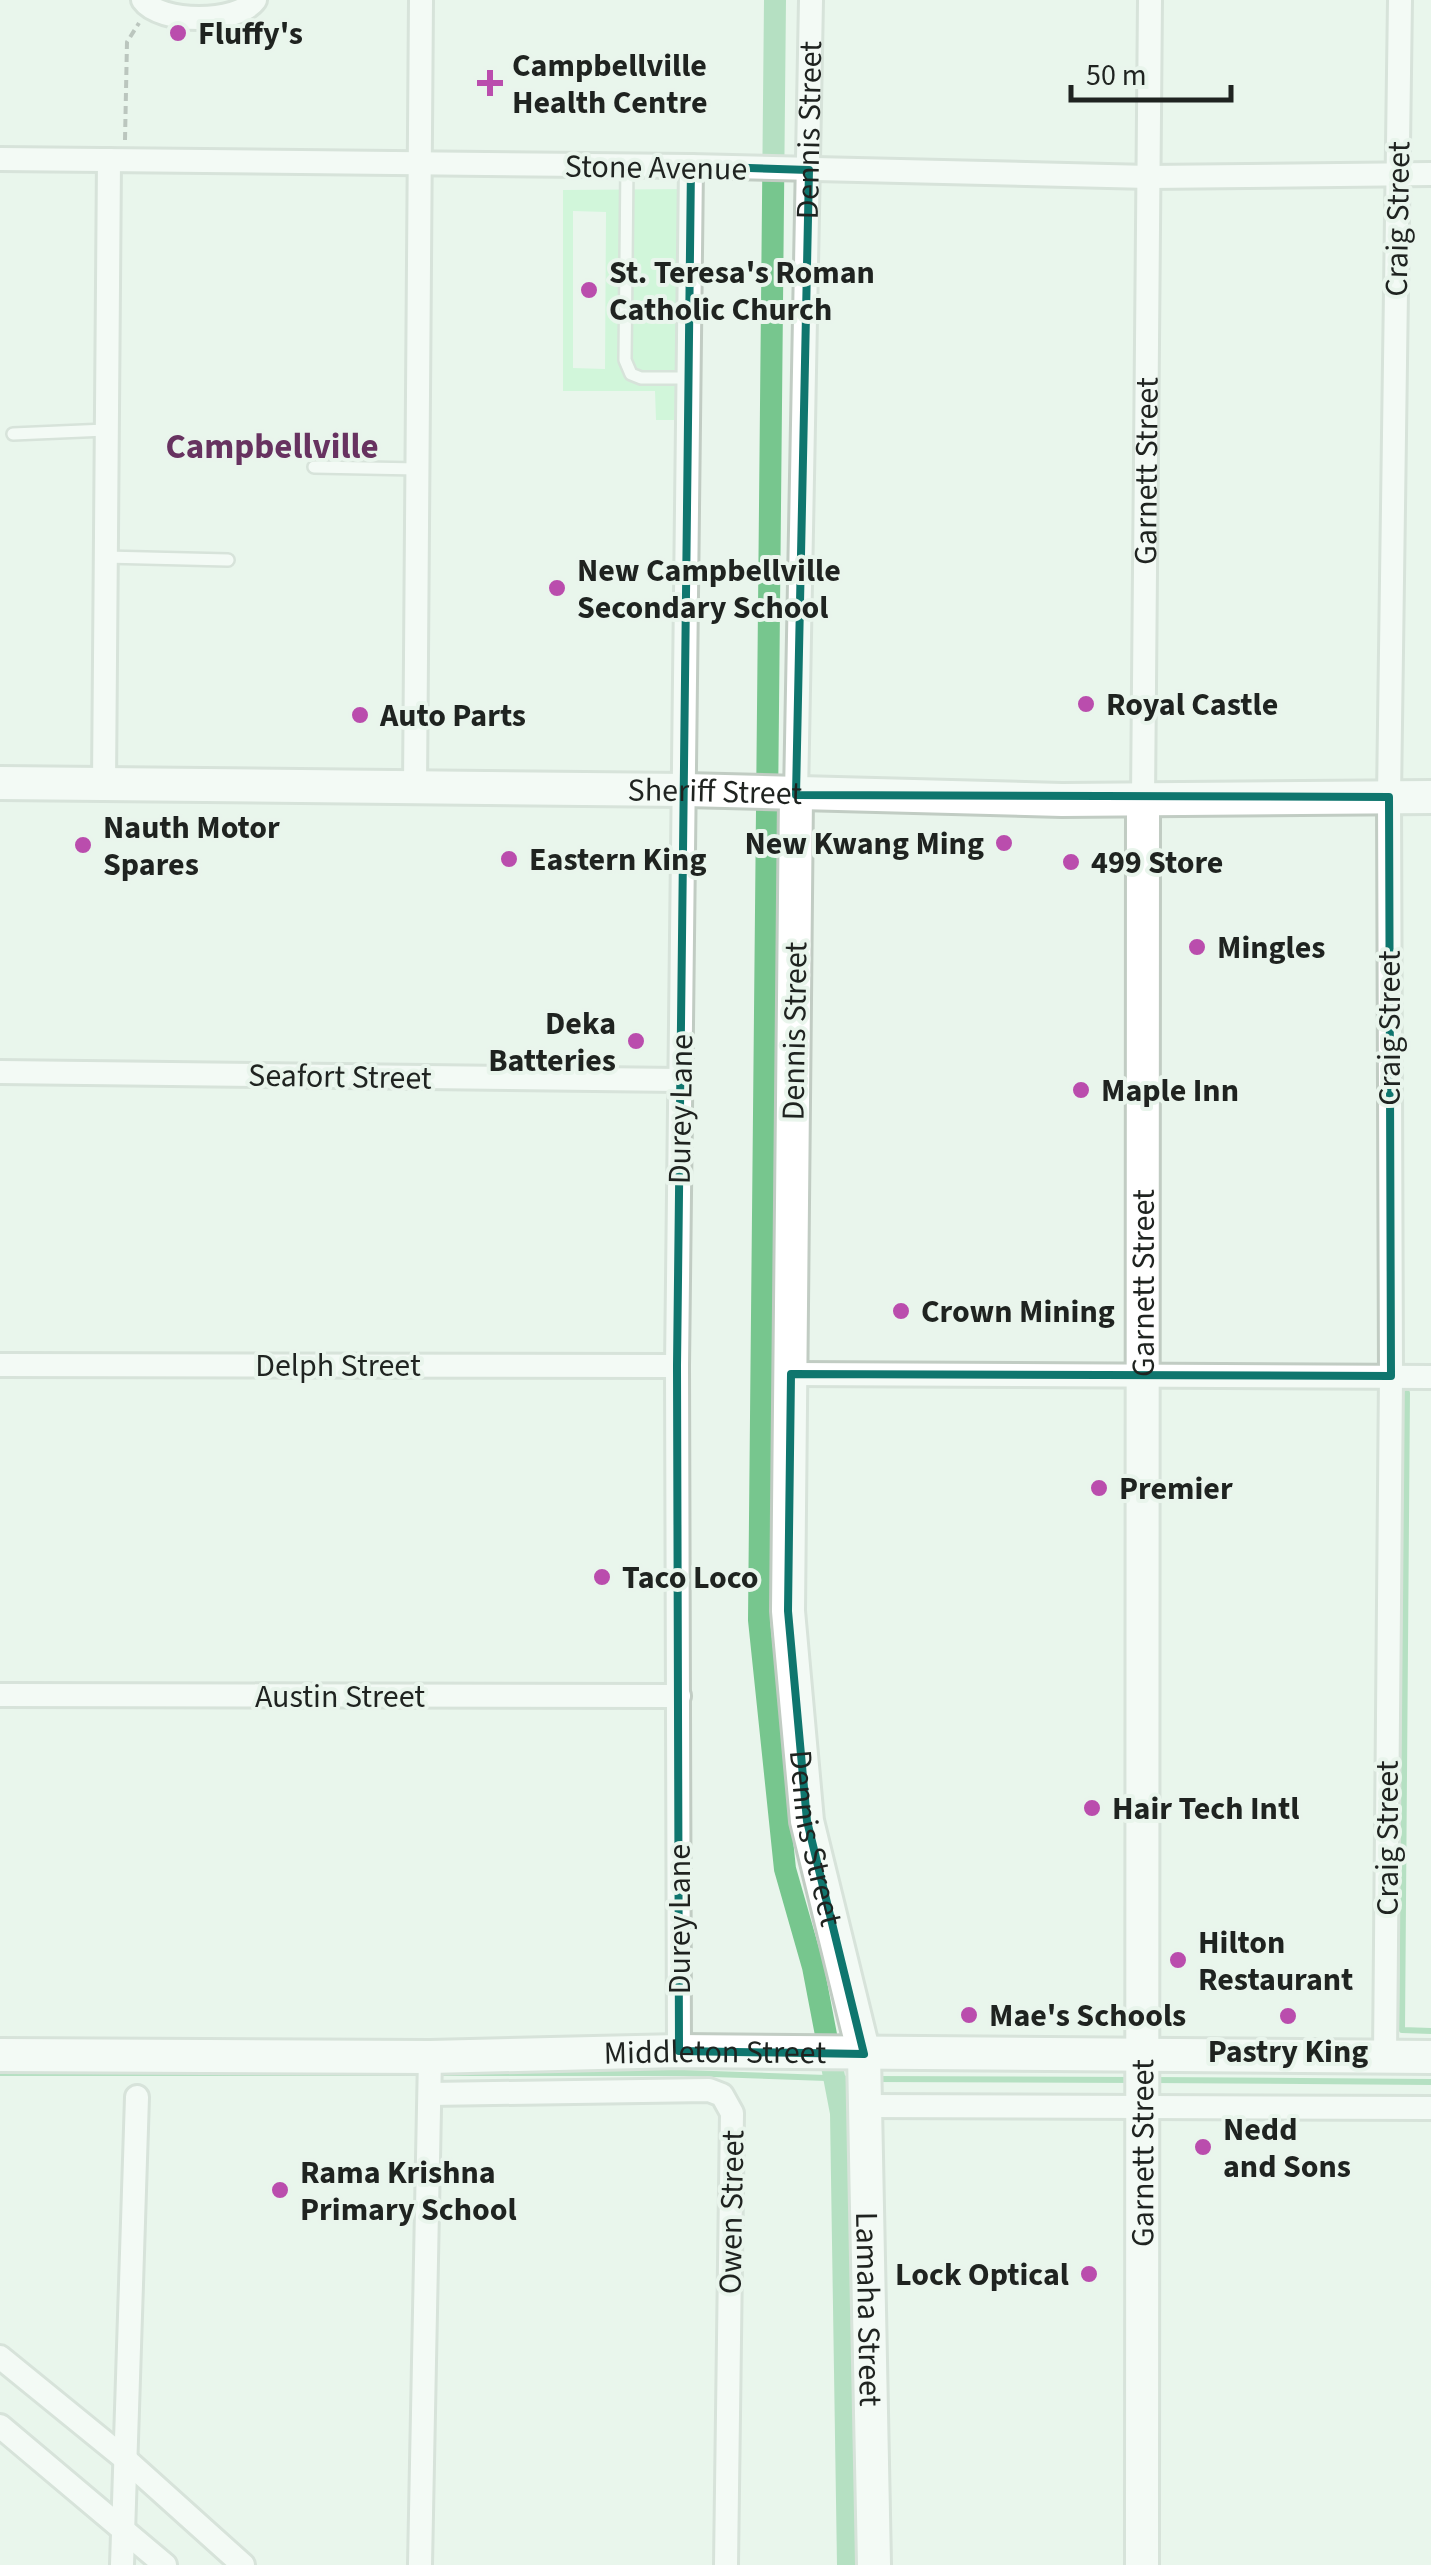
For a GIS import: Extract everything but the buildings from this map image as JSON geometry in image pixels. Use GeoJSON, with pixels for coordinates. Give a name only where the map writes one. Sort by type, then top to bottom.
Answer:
{"type":"FeatureCollection","features":[{"type":"Feature","properties":{"kind":"street"},"geometry":{"type":"LineString","coordinates":[[146,4],[169,14],[227,15],[242,12],[256,0]]}},
{"type":"Feature","properties":{"kind":"street"},"geometry":{"type":"LineString","coordinates":[[415,786],[421,0]]}},
{"type":"Feature","properties":{"kind":"street","name":"Dennis Street"},"geometry":{"type":"LineString","coordinates":[[812,0],[796,794],[788,1611],[807,1820],[857,2057]]}},
{"type":"Feature","properties":{"kind":"street","name":"Garnett Street"},"geometry":{"type":"LineString","coordinates":[[1142,2565],[1141,1373],[1150,0]]}},
{"type":"Feature","properties":{"kind":"street","name":"Craig Street"},"geometry":{"type":"LineString","coordinates":[[1385,2057],[1391,1376],[1388,796],[1400,0]]}},
{"type":"Feature","properties":{"kind":"street","name":"Stone Avenue"},"geometry":{"type":"LineString","coordinates":[[0,159],[692,166],[1149,177],[1431,174]]}},
{"type":"Feature","properties":{"kind":"street"},"geometry":{"type":"LineString","coordinates":[[104,784],[106,430],[117,160]]}},
{"type":"Feature","properties":{"kind":"street","name":"Durey Lane"},"geometry":{"type":"LineString","coordinates":[[680,2051],[677,1366],[692,166]]}},
{"type":"Feature","properties":{"kind":"street","name":"Sheriff Street"},"geometry":{"type":"LineString","coordinates":[[0,783],[1143,799],[1431,797]]}},
{"type":"Feature","properties":{"kind":"street","name":"Seafort Street"},"geometry":{"type":"LineString","coordinates":[[0,1072],[680,1080]]}},
{"type":"Feature","properties":{"kind":"street","name":"Delph Street"},"geometry":{"type":"LineString","coordinates":[[0,1365],[677,1366]]}},
{"type":"Feature","properties":{"kind":"street"},"geometry":{"type":"LineString","coordinates":[[791,1374],[1431,1376]]}},
{"type":"Feature","properties":{"kind":"street","name":"Austin Street"},"geometry":{"type":"LineString","coordinates":[[0,1696],[679,1696]]}},
{"type":"Feature","properties":{"kind":"street","name":"Middleton Street"},"geometry":{"type":"LineString","coordinates":[[0,2056],[430,2057],[680,2051],[808,2052],[857,2057],[1431,2057]]}},
{"type":"Feature","properties":{"kind":"street"},"geometry":{"type":"LineString","coordinates":[[420,2565],[430,2057]]}},
{"type":"Feature","properties":{"kind":"street","name":"Lamaha Street"},"geometry":{"type":"LineString","coordinates":[[857,2057],[865,2102],[874,2565]]}},
{"type":"Feature","properties":{"kind":"street","name":"Owen Street"},"geometry":{"type":"LineString","coordinates":[[430,2094],[708,2090],[722,2095],[732,2113],[726,2565]]}},
{"type":"Feature","properties":{"kind":"street"},"geometry":{"type":"LineString","coordinates":[[122,2565],[137,2097]]}},
{"type":"Feature","properties":{"kind":"street"},"geometry":{"type":"LineString","coordinates":[[865,2102],[1431,2108]]}},
{"type":"Feature","properties":{"kind":"street"},"geometry":{"type":"LineString","coordinates":[[0,2357],[124,2458],[243,2565]]}},
{"type":"Feature","properties":{"kind":"street"},"geometry":{"type":"LineString","coordinates":[[0,2426],[166,2565]]}},
{"type":"Feature","properties":{"kind":"lane"},"geometry":{"type":"LineString","coordinates":[[627,165],[625,360],[631,374],[641,378],[690,378]]}},
{"type":"Feature","properties":{"kind":"lane"},"geometry":{"type":"LineString","coordinates":[[12,434],[106,430]]}},
{"type":"Feature","properties":{"kind":"lane"},"geometry":{"type":"LineString","coordinates":[[314,466],[418,469]]}},
{"type":"Feature","properties":{"kind":"lane"},"geometry":{"type":"LineString","coordinates":[[105,557],[228,560]]}},
{"type":"Feature","properties":{"kind":"path"},"geometry":{"type":"LineString","coordinates":[[117,160],[127,42],[146,4]]}},
{"type":"Feature","properties":{"kind":"highlighted area"},"geometry":{"type":"Polygon","coordinates":[[[691,166],[809,170],[796,795],[1389,797],[1391,1376],[791,1374],[788,1611],[807,1821],[864,2054],[679,2051],[677,1366],[691,166]]]}},
{"type":"Feature","properties":{"kind":"green space"},"geometry":{"type":"Polygon","coordinates":[[[686,189],[683,420],[656,420],[655,391],[563,391],[563,190],[686,189]],[[573,211],[573,368],[605,369],[606,212],[573,211]]]}},
{"type":"Feature","properties":{"kind":"waterway"},"geometry":{"type":"LineString","coordinates":[[775,0],[759,1620],[785,1869],[813,1967],[841,2113],[848,2565]]}},
{"type":"Feature","properties":{"kind":"waterway"},"geometry":{"type":"LineString","coordinates":[[1407,1393],[1402,2030],[1431,2031]]}},
{"type":"Feature","properties":{"kind":"waterway"},"geometry":{"type":"LineString","coordinates":[[0,2073],[684,2073],[855,2079]]}},
{"type":"Feature","properties":{"kind":"waterway"},"geometry":{"type":"LineString","coordinates":[[872,2079],[1135,2080]]}},
{"type":"Feature","properties":{"kind":"waterway"},"geometry":{"type":"LineString","coordinates":[[1152,2080],[1431,2082]]}},
{"type":"Feature","properties":{"kind":"place","name":"Fluffy's"},"geometry":{"type":"Point","coordinates":[178,33]}},
{"type":"Feature","properties":{"kind":"place","name":"Campbellville Health Centre"},"geometry":{"type":"Point","coordinates":[490,83]}},
{"type":"Feature","properties":{"kind":"place","name":"St. Teresa's Roman Catholic Church"},"geometry":{"type":"Point","coordinates":[589,290]}},
{"type":"Feature","properties":{"kind":"place","name":"New Campbellville Secondary School"},"geometry":{"type":"Point","coordinates":[557,588]}},
{"type":"Feature","properties":{"kind":"place","name":"Royal Castle"},"geometry":{"type":"Point","coordinates":[1086,704]}},
{"type":"Feature","properties":{"kind":"place","name":"Auto Parts"},"geometry":{"type":"Point","coordinates":[360,715]}},
{"type":"Feature","properties":{"kind":"place","name":"New Kwang Ming"},"geometry":{"type":"Point","coordinates":[1004,843]}},
{"type":"Feature","properties":{"kind":"place","name":"Nauth Motor Spares"},"geometry":{"type":"Point","coordinates":[83,845]}},
{"type":"Feature","properties":{"kind":"place","name":"Eastern King"},"geometry":{"type":"Point","coordinates":[509,859]}},
{"type":"Feature","properties":{"kind":"place","name":"499 Store"},"geometry":{"type":"Point","coordinates":[1071,862]}},
{"type":"Feature","properties":{"kind":"place","name":"Mingles"},"geometry":{"type":"Point","coordinates":[1197,947]}},
{"type":"Feature","properties":{"kind":"place","name":"Deka Batteries"},"geometry":{"type":"Point","coordinates":[636,1041]}},
{"type":"Feature","properties":{"kind":"place","name":"Maple Inn"},"geometry":{"type":"Point","coordinates":[1081,1090]}},
{"type":"Feature","properties":{"kind":"place","name":"Crown Mining"},"geometry":{"type":"Point","coordinates":[901,1311]}},
{"type":"Feature","properties":{"kind":"place","name":"Premier"},"geometry":{"type":"Point","coordinates":[1099,1488]}},
{"type":"Feature","properties":{"kind":"place","name":"Taco Loco"},"geometry":{"type":"Point","coordinates":[602,1577]}},
{"type":"Feature","properties":{"kind":"place","name":"Hair Tech Intl"},"geometry":{"type":"Point","coordinates":[1092,1808]}},
{"type":"Feature","properties":{"kind":"place","name":"Hilton Restaurant"},"geometry":{"type":"Point","coordinates":[1178,1960]}},
{"type":"Feature","properties":{"kind":"place","name":"Mae's Schools"},"geometry":{"type":"Point","coordinates":[969,2015]}},
{"type":"Feature","properties":{"kind":"place","name":"Pastry King"},"geometry":{"type":"Point","coordinates":[1288,2016]}},
{"type":"Feature","properties":{"kind":"place","name":"Nedd and Sons"},"geometry":{"type":"Point","coordinates":[1203,2147]}},
{"type":"Feature","properties":{"kind":"place","name":"Rama Krishna Primary School"},"geometry":{"type":"Point","coordinates":[280,2190]}},
{"type":"Feature","properties":{"kind":"place","name":"Lock Optical"},"geometry":{"type":"Point","coordinates":[1089,2274]}},
{"type":"Feature","properties":{"kind":"district","name":"Campbellville"},"geometry":{"type":"Point","coordinates":[272,446]}}]}
